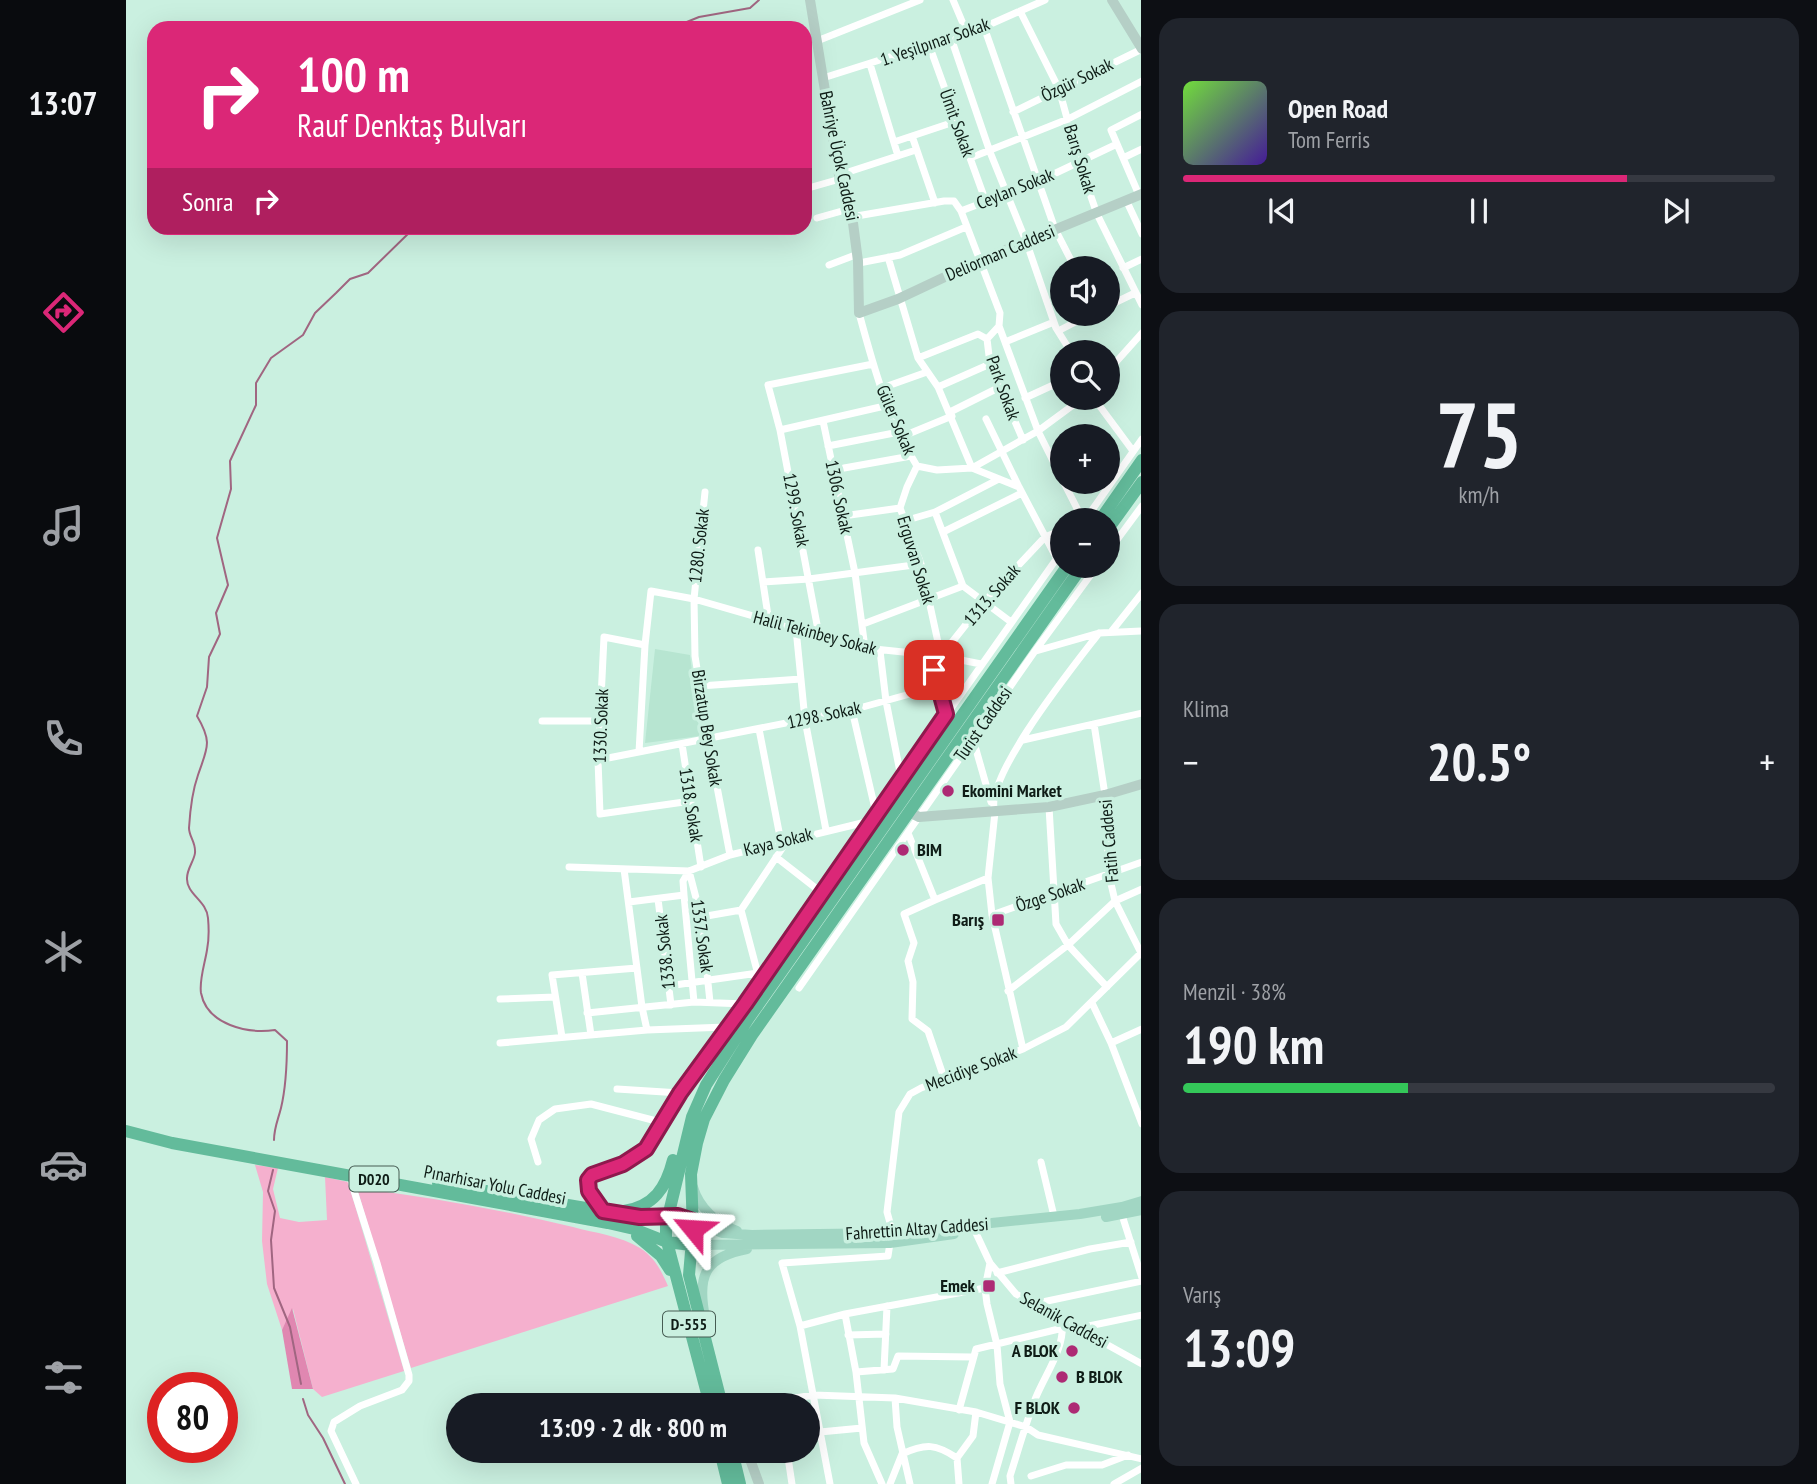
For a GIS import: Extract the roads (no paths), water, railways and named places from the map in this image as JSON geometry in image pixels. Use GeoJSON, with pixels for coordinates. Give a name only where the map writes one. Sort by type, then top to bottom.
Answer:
{"type":"FeatureCollection","features":[{"type":"Feature","properties":{"kind":"highway"},"geometry":{"type":"LineString","coordinates":[[1107,508],[1137,456]]}},
{"type":"Feature","properties":{"kind":"highway"},"geometry":{"type":"LineString","coordinates":[[1120,512],[1141,482]]}},
{"type":"Feature","properties":{"kind":"highway","name":"D-555"},"geometry":{"type":"LineString","coordinates":[[707,1393],[667,1242],[667,1216],[685,1141],[702,1092],[726,1052],[887,822],[1051,578]]}},
{"type":"Feature","properties":{"kind":"highway","name":"D-555"},"geometry":{"type":"LineString","coordinates":[[719,1393],[689,1275],[693,1221],[691,1179],[700,1131],[718,1091],[752,1035],[828,937],[1074,578]]}},
{"type":"Feature","properties":{"kind":"highway"},"geometry":{"type":"LineString","coordinates":[[605,1217],[634,1209],[657,1196],[668,1177],[686,1120],[702,1092]]}},
{"type":"Feature","properties":{"kind":"highway","name":"Pınarhisar Yolu Caddesi"},"geometry":{"type":"LineString","coordinates":[[126,1123],[183,1137],[605,1217],[667,1242],[691,1245]]}},
{"type":"Feature","properties":{"kind":"highway","name":"Pınarhisar Yolu Caddesi"},"geometry":{"type":"LineString","coordinates":[[126,1131],[172,1143],[349,1175],[605,1217],[678,1216],[693,1221]]}},
{"type":"Feature","properties":{"kind":"highway"},"geometry":{"type":"LineString","coordinates":[[605,1217],[646,1242],[661,1256],[678,1282]]}},
{"type":"Feature","properties":{"kind":"highway"},"geometry":{"type":"LineString","coordinates":[[723,1463],[728,1484]]}},
{"type":"Feature","properties":{"kind":"highway"},"geometry":{"type":"LineString","coordinates":[[735,1463],[740,1484]]}},
{"type":"Feature","properties":{"kind":"main road"},"geometry":{"type":"LineString","coordinates":[[691,1179],[698,1199],[715,1219],[735,1231],[763,1241]]}},
{"type":"Feature","properties":{"kind":"main road","name":"Fahrettin Altay Caddesi"},"geometry":{"type":"LineString","coordinates":[[893,1239],[1122,1207],[1141,1201]]}},
{"type":"Feature","properties":{"kind":"main road","name":"Fahrettin Altay Caddesi"},"geometry":{"type":"LineString","coordinates":[[691,1245],[893,1239],[1122,1215],[1141,1210]]}},
{"type":"Feature","properties":{"kind":"main road","name":"Fahrettin Altay Caddesi"},"geometry":{"type":"LineString","coordinates":[[693,1221],[722,1233],[763,1241]]}},
{"type":"Feature","properties":{"kind":"main road"},"geometry":{"type":"LineString","coordinates":[[706,1343],[702,1289],[707,1269],[723,1254],[763,1241]]}},
{"type":"Feature","properties":{"kind":"street","name":"Bahriye Üçok Caddesi"},"geometry":{"type":"LineString","coordinates":[[810,0],[840,177],[858,258],[859,313]]}},
{"type":"Feature","properties":{"kind":"street"},"geometry":{"type":"LineString","coordinates":[[817,41],[920,0]]}},
{"type":"Feature","properties":{"kind":"street"},"geometry":{"type":"LineString","coordinates":[[954,0],[967,33]]}},
{"type":"Feature","properties":{"kind":"street","name":"1. Yeşilpınar Sokak"},"geometry":{"type":"LineString","coordinates":[[823,78],[984,27],[1043,0]]}},
{"type":"Feature","properties":{"kind":"street"},"geometry":{"type":"LineString","coordinates":[[1112,0],[1141,47]]}},
{"type":"Feature","properties":{"kind":"street","name":"Barış Sokak"},"geometry":{"type":"LineString","coordinates":[[1020,12],[1059,89],[1097,214],[1141,303]]}},
{"type":"Feature","properties":{"kind":"street"},"geometry":{"type":"LineString","coordinates":[[984,27],[1055,229],[1069,256]]}},
{"type":"Feature","properties":{"kind":"street"},"geometry":{"type":"LineString","coordinates":[[951,38],[990,152],[1026,241],[1050,310]]}},
{"type":"Feature","properties":{"kind":"street","name":"Ümit Sokak"},"geometry":{"type":"LineString","coordinates":[[929,45],[986,202]]}},
{"type":"Feature","properties":{"kind":"street","name":"Özgür Sokak"},"geometry":{"type":"LineString","coordinates":[[1013,111],[1141,49]]}},
{"type":"Feature","properties":{"kind":"street"},"geometry":{"type":"LineString","coordinates":[[870,64],[898,156]]}},
{"type":"Feature","properties":{"kind":"street"},"geometry":{"type":"LineString","coordinates":[[970,158],[1068,119],[1141,82]]}},
{"type":"Feature","properties":{"kind":"street"},"geometry":{"type":"LineString","coordinates":[[1140,195],[1111,130],[1141,115]]}},
{"type":"Feature","properties":{"kind":"street"},"geometry":{"type":"LineString","coordinates":[[894,142],[957,121]]}},
{"type":"Feature","properties":{"kind":"street"},"geometry":{"type":"LineString","coordinates":[[912,136],[935,202]]}},
{"type":"Feature","properties":{"kind":"street","name":"Ceylan Sokak"},"geometry":{"type":"LineString","coordinates":[[981,260],[961,211],[1038,181],[1117,144]]}},
{"type":"Feature","properties":{"kind":"street"},"geometry":{"type":"LineString","coordinates":[[1123,158],[1141,149]]}},
{"type":"Feature","properties":{"kind":"street"},"geometry":{"type":"LineString","coordinates":[[812,187],[916,150]]}},
{"type":"Feature","properties":{"kind":"street","name":"Deliorman Caddesi"},"geometry":{"type":"LineString","coordinates":[[859,313],[898,299],[981,260],[1140,195]]}},
{"type":"Feature","properties":{"kind":"street"},"geometry":{"type":"LineString","coordinates":[[817,218],[954,201],[961,211]]}},
{"type":"Feature","properties":{"kind":"street"},"geometry":{"type":"LineString","coordinates":[[1127,202],[1141,232]]}},
{"type":"Feature","properties":{"kind":"street"},"geometry":{"type":"LineString","coordinates":[[830,265],[858,258],[888,257],[966,227]]}},
{"type":"Feature","properties":{"kind":"street"},"geometry":{"type":"LineString","coordinates":[[888,257],[898,299],[918,358],[938,387],[972,468],[1038,431],[1066,410]]}},
{"type":"Feature","properties":{"kind":"street"},"geometry":{"type":"LineString","coordinates":[[1123,268],[1141,259]]}},
{"type":"Feature","properties":{"kind":"street"},"geometry":{"type":"LineString","coordinates":[[981,260],[1000,313],[999,326],[1038,431],[1050,455]]}},
{"type":"Feature","properties":{"kind":"street"},"geometry":{"type":"LineString","coordinates":[[1120,300],[1135,293]]}},
{"type":"Feature","properties":{"kind":"street","name":"Güler Sokak"},"geometry":{"type":"LineString","coordinates":[[859,313],[882,388],[900,434],[917,466],[937,470],[972,468],[999,478],[1020,490]]}},
{"type":"Feature","properties":{"kind":"street"},"geometry":{"type":"LineString","coordinates":[[1005,342],[1050,324]]}},
{"type":"Feature","properties":{"kind":"street","name":"Park Sokak"},"geometry":{"type":"LineString","coordinates":[[999,326],[987,339],[990,364],[1023,440]]}},
{"type":"Feature","properties":{"kind":"street"},"geometry":{"type":"LineString","coordinates":[[1056,326],[1064,340]]}},
{"type":"Feature","properties":{"kind":"street"},"geometry":{"type":"LineString","coordinates":[[1058,331],[1068,326]]}},
{"type":"Feature","properties":{"kind":"street"},"geometry":{"type":"LineString","coordinates":[[918,358],[978,334],[987,339]]}},
{"type":"Feature","properties":{"kind":"street"},"geometry":{"type":"LineString","coordinates":[[1121,356],[1141,334]]}},
{"type":"Feature","properties":{"kind":"street","name":"1299. Sokak"},"geometry":{"type":"LineString","coordinates":[[819,635],[780,430],[768,385],[873,364]]}},
{"type":"Feature","properties":{"kind":"street"},"geometry":{"type":"LineString","coordinates":[[938,387],[990,364]]}},
{"type":"Feature","properties":{"kind":"street"},"geometry":{"type":"LineString","coordinates":[[882,388],[927,372]]}},
{"type":"Feature","properties":{"kind":"street"},"geometry":{"type":"LineString","coordinates":[[828,446],[900,434],[951,414],[1000,387]]}},
{"type":"Feature","properties":{"kind":"street"},"geometry":{"type":"LineString","coordinates":[[1026,398],[1050,387]]}},
{"type":"Feature","properties":{"kind":"street"},"geometry":{"type":"LineString","coordinates":[[780,430],[889,405]]}},
{"type":"Feature","properties":{"kind":"street"},"geometry":{"type":"LineString","coordinates":[[1094,508],[1137,456],[1103,410]]}},
{"type":"Feature","properties":{"kind":"street"},"geometry":{"type":"LineString","coordinates":[[986,419],[1050,544]]}},
{"type":"Feature","properties":{"kind":"street","name":"1306. Sokak"},"geometry":{"type":"LineString","coordinates":[[823,421],[855,573],[865,648]]}},
{"type":"Feature","properties":{"kind":"street"},"geometry":{"type":"LineString","coordinates":[[833,470],[911,456]]}},
{"type":"Feature","properties":{"kind":"street","name":"Erguvan Sokak"},"geometry":{"type":"LineString","coordinates":[[917,466],[906,487],[900,508],[921,564],[941,656]]}},
{"type":"Feature","properties":{"kind":"street"},"geometry":{"type":"LineString","coordinates":[[904,522],[935,512],[999,478]]}},
{"type":"Feature","properties":{"kind":"street"},"geometry":{"type":"LineString","coordinates":[[943,532],[1020,490]]}},
{"type":"Feature","properties":{"kind":"street","name":"1280. Sokak"},"geometry":{"type":"LineString","coordinates":[[694,599],[705,492]]}},
{"type":"Feature","properties":{"kind":"street"},"geometry":{"type":"LineString","coordinates":[[843,516],[900,508]]}},
{"type":"Feature","properties":{"kind":"street"},"geometry":{"type":"LineString","coordinates":[[935,512],[963,586],[1012,622]]}},
{"type":"Feature","properties":{"kind":"street"},"geometry":{"type":"LineString","coordinates":[[1120,538],[1138,518]]}},
{"type":"Feature","properties":{"kind":"street"},"geometry":{"type":"LineString","coordinates":[[1045,537],[1050,535]]}},
{"type":"Feature","properties":{"kind":"street","name":"1313. Sokak"},"geometry":{"type":"LineString","coordinates":[[941,656],[983,603],[1045,537]]}},
{"type":"Feature","properties":{"kind":"street"},"geometry":{"type":"LineString","coordinates":[[758,550],[769,622]]}},
{"type":"Feature","properties":{"kind":"street"},"geometry":{"type":"LineString","coordinates":[[763,582],[809,579],[921,564]]}},
{"type":"Feature","properties":{"kind":"street"},"geometry":{"type":"LineString","coordinates":[[605,1217],[589,1191],[588,1180],[592,1175],[623,1164],[646,1149],[680,1093],[745,1004],[901,777],[1012,622],[1050,576]]}},
{"type":"Feature","properties":{"kind":"street","name":"Turist Caddesi"},"geometry":{"type":"LineString","coordinates":[[799,988],[828,937],[908,833],[914,815],[973,739],[1088,578]]}},
{"type":"Feature","properties":{"kind":"street"},"geometry":{"type":"LineString","coordinates":[[863,624],[963,586]]}},
{"type":"Feature","properties":{"kind":"street","name":"Halil Tekinbey Sokak"},"geometry":{"type":"LineString","coordinates":[[645,645],[651,591],[694,599],[865,648],[930,654],[981,664]]}},
{"type":"Feature","properties":{"kind":"street"},"geometry":{"type":"LineString","coordinates":[[1111,632],[1141,594]]}},
{"type":"Feature","properties":{"kind":"street","name":"Birzatup Bey Sokak"},"geometry":{"type":"LineString","coordinates":[[694,599],[695,656],[730,855]]}},
{"type":"Feature","properties":{"kind":"street"},"geometry":{"type":"LineString","coordinates":[[796,629],[805,720],[826,830]]}},
{"type":"Feature","properties":{"kind":"street"},"geometry":{"type":"LineString","coordinates":[[1035,651],[1099,633],[1141,631]]}},
{"type":"Feature","properties":{"kind":"street"},"geometry":{"type":"LineString","coordinates":[[1023,1049],[992,915],[988,878],[995,789],[1022,740],[1099,633]]}},
{"type":"Feature","properties":{"kind":"street","name":"1330. Sokak"},"geometry":{"type":"LineString","coordinates":[[645,645],[604,637],[598,760],[600,814],[691,802]]}},
{"type":"Feature","properties":{"kind":"street"},"geometry":{"type":"LineString","coordinates":[[639,752],[645,645]]}},
{"type":"Feature","properties":{"kind":"street"},"geometry":{"type":"LineString","coordinates":[[880,651],[886,701],[901,777]]}},
{"type":"Feature","properties":{"kind":"street"},"geometry":{"type":"LineString","coordinates":[[930,654],[946,714]]}},
{"type":"Feature","properties":{"kind":"street"},"geometry":{"type":"LineString","coordinates":[[700,686],[801,679]]}},
{"type":"Feature","properties":{"kind":"street","name":"1298. Sokak"},"geometry":{"type":"LineString","coordinates":[[598,760],[852,710],[939,686]]}},
{"type":"Feature","properties":{"kind":"street"},"geometry":{"type":"LineString","coordinates":[[852,710],[876,813]]}},
{"type":"Feature","properties":{"kind":"street"},"geometry":{"type":"LineString","coordinates":[[1022,740],[1141,713]]}},
{"type":"Feature","properties":{"kind":"street"},"geometry":{"type":"LineString","coordinates":[[542,721],[600,721]]}},
{"type":"Feature","properties":{"kind":"street","name":"Fatih Caddesi"},"geometry":{"type":"LineString","coordinates":[[1094,724],[1105,795],[1109,875],[1115,901],[1141,951]]}},
{"type":"Feature","properties":{"kind":"street"},"geometry":{"type":"LineString","coordinates":[[759,729],[784,841],[741,910],[764,997]]}},
{"type":"Feature","properties":{"kind":"street"},"geometry":{"type":"LineString","coordinates":[[973,739],[994,809]]}},
{"type":"Feature","properties":{"kind":"street","name":"1318. Sokak"},"geometry":{"type":"LineString","coordinates":[[682,744],[701,867]]}},
{"type":"Feature","properties":{"kind":"street"},"geometry":{"type":"LineString","coordinates":[[914,815],[1049,807],[1141,784]]}},
{"type":"Feature","properties":{"kind":"street"},"geometry":{"type":"LineString","coordinates":[[1049,807],[1056,924],[1068,944],[1107,987]]}},
{"type":"Feature","properties":{"kind":"street","name":"Kaya Sokak"},"geometry":{"type":"LineString","coordinates":[[689,871],[730,855],[826,830],[870,821],[887,822]]}},
{"type":"Feature","properties":{"kind":"street"},"geometry":{"type":"LineString","coordinates":[[908,833],[934,900]]}},
{"type":"Feature","properties":{"kind":"street"},"geometry":{"type":"LineString","coordinates":[[776,857],[822,893]]}},
{"type":"Feature","properties":{"kind":"street","name":"Özge Sokak"},"geometry":{"type":"LineString","coordinates":[[992,915],[1141,862]]}},
{"type":"Feature","properties":{"kind":"street"},"geometry":{"type":"LineString","coordinates":[[569,867],[689,871],[683,881],[694,1002]]}},
{"type":"Feature","properties":{"kind":"street"},"geometry":{"type":"LineString","coordinates":[[624,869],[647,1030]]}},
{"type":"Feature","properties":{"kind":"street","name":"1337. Sokak"},"geometry":{"type":"LineString","coordinates":[[689,871],[701,916],[710,1002]]}},
{"type":"Feature","properties":{"kind":"street"},"geometry":{"type":"LineString","coordinates":[[944,1078],[928,1031],[912,1019],[913,982],[908,961],[914,943],[904,914],[988,878]]}},
{"type":"Feature","properties":{"kind":"street"},"geometry":{"type":"LineString","coordinates":[[1009,991],[1068,944],[1115,901],[1141,889]]}},
{"type":"Feature","properties":{"kind":"street"},"geometry":{"type":"LineString","coordinates":[[629,902],[684,895]]}},
{"type":"Feature","properties":{"kind":"street","name":"1338. Sokak"},"geometry":{"type":"LineString","coordinates":[[659,899],[671,1005]]}},
{"type":"Feature","properties":{"kind":"street"},"geometry":{"type":"LineString","coordinates":[[701,916],[741,910]]}},
{"type":"Feature","properties":{"kind":"street","name":"Mecidiye Sokak"},"geometry":{"type":"LineString","coordinates":[[893,1239],[887,1212],[899,1112],[910,1094],[944,1078],[1023,1049],[1066,1027],[1141,954]]}},
{"type":"Feature","properties":{"kind":"street"},"geometry":{"type":"LineString","coordinates":[[562,1038],[552,975],[638,968]]}},
{"type":"Feature","properties":{"kind":"street"},"geometry":{"type":"LineString","coordinates":[[582,973],[591,1035]]}},
{"type":"Feature","properties":{"kind":"street"},"geometry":{"type":"LineString","coordinates":[[668,986],[709,980],[759,980]]}},
{"type":"Feature","properties":{"kind":"street"},"geometry":{"type":"LineString","coordinates":[[500,999],[555,997]]}},
{"type":"Feature","properties":{"kind":"street"},"geometry":{"type":"LineString","coordinates":[[587,1013],[694,1002],[745,1004]]}},
{"type":"Feature","properties":{"kind":"street"},"geometry":{"type":"LineString","coordinates":[[1092,1003],[1138,1103]]}},
{"type":"Feature","properties":{"kind":"street"},"geometry":{"type":"LineString","coordinates":[[500,1043],[647,1030],[726,1027]]}},
{"type":"Feature","properties":{"kind":"street"},"geometry":{"type":"LineString","coordinates":[[1111,1043],[1141,1029]]}},
{"type":"Feature","properties":{"kind":"street"},"geometry":{"type":"LineString","coordinates":[[617,1089],[680,1093]]}},
{"type":"Feature","properties":{"kind":"street"},"geometry":{"type":"LineString","coordinates":[[537,1162],[531,1139],[539,1120],[555,1109],[591,1104],[664,1123]]}},
{"type":"Feature","properties":{"kind":"street"},"geometry":{"type":"LineString","coordinates":[[1041,1162],[1054,1216]]}},
{"type":"Feature","properties":{"kind":"street"},"geometry":{"type":"LineString","coordinates":[[349,1175],[409,1375],[409,1381],[402,1391],[360,1406],[334,1422],[331,1431],[356,1484]]}},
{"type":"Feature","properties":{"kind":"street"},"geometry":{"type":"LineString","coordinates":[[1122,1215],[1141,1277]]}},
{"type":"Feature","properties":{"kind":"street","name":"Selanik Caddesi"},"geometry":{"type":"LineString","coordinates":[[975,1231],[990,1263],[1016,1294],[1141,1363]]}},
{"type":"Feature","properties":{"kind":"street"},"geometry":{"type":"LineString","coordinates":[[814,1393],[800,1326],[782,1264],[888,1256],[893,1239]]}},
{"type":"Feature","properties":{"kind":"street"},"geometry":{"type":"LineString","coordinates":[[997,1273],[1090,1249],[1131,1242]]}},
{"type":"Feature","properties":{"kind":"street"},"geometry":{"type":"LineString","coordinates":[[990,1263],[985,1287],[987,1304],[997,1345],[1000,1384],[1010,1422],[992,1484]]}},
{"type":"Feature","properties":{"kind":"street"},"geometry":{"type":"LineString","coordinates":[[1031,1304],[1141,1280]]}},
{"type":"Feature","properties":{"kind":"street"},"geometry":{"type":"LineString","coordinates":[[800,1326],[845,1314],[985,1287]]}},
{"type":"Feature","properties":{"kind":"street"},"geometry":{"type":"LineString","coordinates":[[884,1370],[887,1306]]}},
{"type":"Feature","properties":{"kind":"street"},"geometry":{"type":"LineString","coordinates":[[845,1314],[856,1372],[864,1443],[882,1484]]}},
{"type":"Feature","properties":{"kind":"street"},"geometry":{"type":"LineString","coordinates":[[1079,1328],[1141,1315]]}},
{"type":"Feature","properties":{"kind":"street"},"geometry":{"type":"LineString","coordinates":[[1011,1484],[1010,1476],[1035,1400],[1058,1350],[1063,1328],[1062,1319]]}},
{"type":"Feature","properties":{"kind":"street"},"geometry":{"type":"LineString","coordinates":[[959,1410],[976,1349],[1063,1328]]}},
{"type":"Feature","properties":{"kind":"street"},"geometry":{"type":"LineString","coordinates":[[848,1335],[886,1334]]}},
{"type":"Feature","properties":{"kind":"street"},"geometry":{"type":"LineString","coordinates":[[856,1372],[893,1368],[898,1356],[972,1357]]}},
{"type":"Feature","properties":{"kind":"street"},"geometry":{"type":"LineString","coordinates":[[820,1395],[895,1398],[976,1412],[1026,1427],[1038,1435],[1141,1459]]}},
{"type":"Feature","properties":{"kind":"street"},"geometry":{"type":"LineString","coordinates":[[895,1398],[897,1427],[910,1484]]}},
{"type":"Feature","properties":{"kind":"street"},"geometry":{"type":"LineString","coordinates":[[959,1484],[957,1458],[973,1436],[976,1412]]}},
{"type":"Feature","properties":{"kind":"street"},"geometry":{"type":"LineString","coordinates":[[830,1484],[820,1432],[862,1428]]}},
{"type":"Feature","properties":{"kind":"street"},"geometry":{"type":"LineString","coordinates":[[890,1484],[902,1454],[917,1447],[940,1446],[957,1458]]}},
{"type":"Feature","properties":{"kind":"street"},"geometry":{"type":"LineString","coordinates":[[1031,1476],[1066,1465],[1102,1465],[1129,1455]]}},
{"type":"Feature","properties":{"kind":"street"},"geometry":{"type":"LineString","coordinates":[[751,1463],[759,1484]]}},
{"type":"Feature","properties":{"kind":"street"},"geometry":{"type":"LineString","coordinates":[[789,1463],[792,1484]]}},
{"type":"Feature","properties":{"kind":"street"},"geometry":{"type":"LineString","coordinates":[[1114,1484],[1141,1469]]}},
{"type":"Feature","properties":{"kind":"waterway"},"geometry":{"type":"LineString","coordinates":[[689,21],[750,8],[759,0]]}},
{"type":"Feature","properties":{"kind":"waterway"},"geometry":{"type":"LineString","coordinates":[[274,1140],[284,1092],[287,1041],[275,1030],[253,1030],[230,1025],[211,1013],[205,1004],[201,993],[201,977],[208,942],[208,918],[204,907],[190,889],[187,878],[195,853],[189,828],[192,801],[207,746],[207,739],[197,716],[207,687],[209,657],[220,634],[216,613],[228,585],[217,538],[231,489],[230,461],[256,405],[256,383],[271,358],[303,335],[315,313],[350,279],[368,273],[407,235]]}},
{"type":"Feature","properties":{"kind":"waterway"},"geometry":{"type":"LineString","coordinates":[[273,1170],[268,1191],[275,1211],[271,1240],[274,1288],[290,1327],[301,1384]]}},
{"type":"Feature","properties":{"kind":"waterway"},"geometry":{"type":"LineString","coordinates":[[303,1399],[308,1415],[323,1438],[345,1484]]}},
{"type":"Feature","properties":{"kind":"place","name":"Ekomini Market"},"geometry":{"type":"Point","coordinates":[948,791]}},
{"type":"Feature","properties":{"kind":"place","name":"BIM"},"geometry":{"type":"Point","coordinates":[903,850]}},
{"type":"Feature","properties":{"kind":"place","name":"Barış"},"geometry":{"type":"Point","coordinates":[998,920]}},
{"type":"Feature","properties":{"kind":"place","name":"Emek"},"geometry":{"type":"Point","coordinates":[989,1286]}},
{"type":"Feature","properties":{"kind":"place","name":"A BLOK"},"geometry":{"type":"Point","coordinates":[1072,1351]}},
{"type":"Feature","properties":{"kind":"place","name":"B BLOK"},"geometry":{"type":"Point","coordinates":[1062,1377]}},
{"type":"Feature","properties":{"kind":"place","name":"F BLOK"},"geometry":{"type":"Point","coordinates":[1074,1408]}}]}
